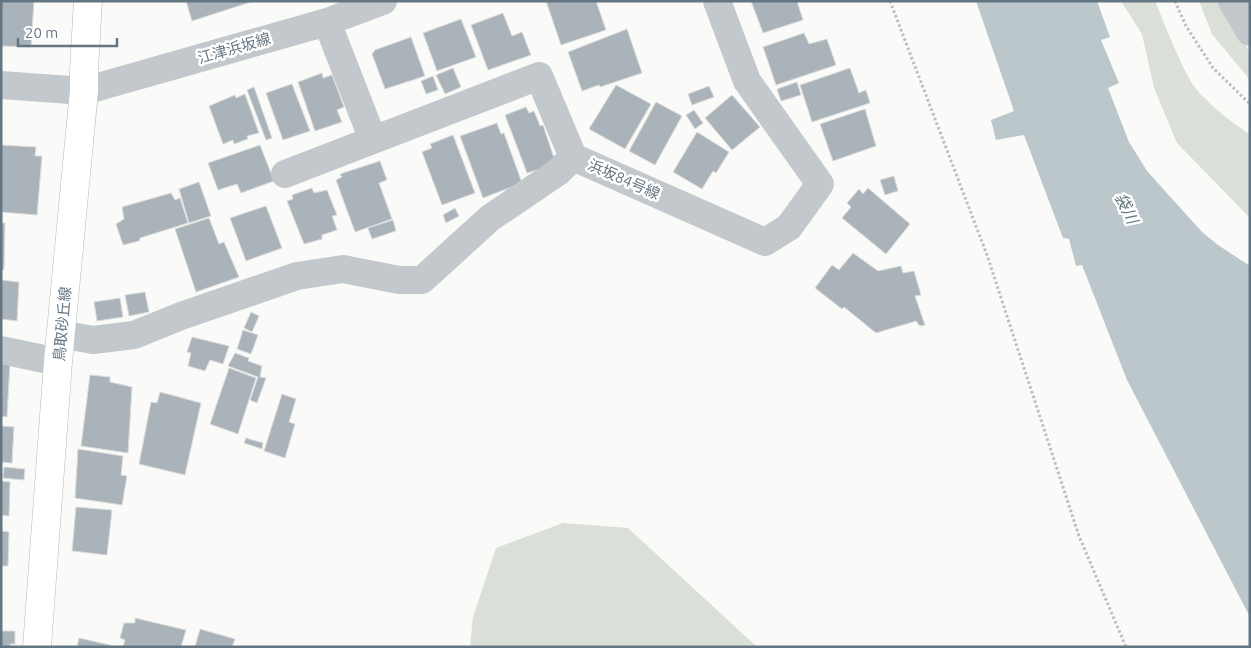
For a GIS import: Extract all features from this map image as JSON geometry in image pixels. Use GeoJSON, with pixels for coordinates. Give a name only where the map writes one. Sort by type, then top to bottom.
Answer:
{"type":"FeatureCollection","features":[{"type":"Feature","properties":{"kind":"main road","name":"鳥取砂丘線"},"geometry":{"type":"LineString","coordinates":[[37,647],[60,334],[84,90],[88,1]]}},
{"type":"Feature","properties":{"kind":"street","name":"江津浜坂線"},"geometry":{"type":"LineString","coordinates":[[1,85],[84,90],[327,22],[383,1]]}},
{"type":"Feature","properties":{"kind":"street","name":"浜坂84号線"},"geometry":{"type":"LineString","coordinates":[[373,140],[539,76],[573,157],[765,242],[789,227],[820,184],[747,81],[717,1]]}},
{"type":"Feature","properties":{"kind":"street"},"geometry":{"type":"LineString","coordinates":[[1232,1],[1250,32]]}},
{"type":"Feature","properties":{"kind":"street"},"geometry":{"type":"LineString","coordinates":[[285,174],[373,140],[327,22]]}},
{"type":"Feature","properties":{"kind":"street"},"geometry":{"type":"LineString","coordinates":[[60,334],[93,340],[134,335],[181,316],[298,276],[343,269],[399,280],[422,280],[490,218],[558,172],[573,157]]}},
{"type":"Feature","properties":{"kind":"street"},"geometry":{"type":"LineString","coordinates":[[1,350],[58,362]]}},
{"type":"Feature","properties":{"kind":"path"},"geometry":{"type":"LineString","coordinates":[[890,1],[987,255],[1079,536],[1126,647]]}},
{"type":"Feature","properties":{"kind":"path"},"geometry":{"type":"LineString","coordinates":[[1175,1],[1186,26],[1213,68],[1250,104]]}},
{"type":"Feature","properties":{"kind":"shaded area"},"geometry":{"type":"Polygon","coordinates":[[[1121,1],[1155,1],[1180,61],[1194,87],[1217,110],[1250,134],[1250,218],[1177,143],[1154,88],[1142,34],[1121,1]]]}},
{"type":"Feature","properties":{"kind":"shaded area"},"geometry":{"type":"Polygon","coordinates":[[[1199,1],[1222,1],[1250,53],[1250,80],[1212,34],[1199,1]]]}},
{"type":"Feature","properties":{"kind":"shaded area"},"geometry":{"type":"Polygon","coordinates":[[[563,523],[628,528],[757,647],[470,647],[473,617],[496,548],[563,523]]]}},
{"type":"Feature","properties":{"kind":"water","name":"袋川"},"geometry":{"type":"Polygon","coordinates":[[[976,1],[1097,1],[1110,37],[1101,40],[1119,83],[1108,88],[1129,142],[1147,171],[1202,232],[1250,266],[1250,617],[1127,380],[1082,265],[1076,266],[1069,239],[1063,238],[1024,135],[996,140],[991,120],[1014,111],[976,1]]]}},
{"type":"Feature","properties":{"kind":"building"},"geometry":{"type":"Polygon","coordinates":[[[1,1],[34,1],[31,47],[1,46],[1,1]]]}},
{"type":"Feature","properties":{"kind":"building"},"geometry":{"type":"Polygon","coordinates":[[[186,1],[254,1],[192,21],[186,1]]]}},
{"type":"Feature","properties":{"kind":"building"},"geometry":{"type":"Polygon","coordinates":[[[546,1],[596,1],[606,30],[561,45],[546,1]]]}},
{"type":"Feature","properties":{"kind":"building"},"geometry":{"type":"Polygon","coordinates":[[[751,1],[797,1],[803,20],[763,33],[751,1]]]}},
{"type":"Feature","properties":{"kind":"building"},"geometry":{"type":"Polygon","coordinates":[[[503,13],[512,36],[522,32],[531,55],[488,70],[471,25],[503,13]]]}},
{"type":"Feature","properties":{"kind":"building"},"geometry":{"type":"Polygon","coordinates":[[[461,19],[476,57],[437,71],[423,33],[461,19]]]}},
{"type":"Feature","properties":{"kind":"building"},"geometry":{"type":"Polygon","coordinates":[[[627,29],[642,73],[582,91],[568,52],[627,29]]]}},
{"type":"Feature","properties":{"kind":"building"},"geometry":{"type":"Polygon","coordinates":[[[804,33],[809,44],[827,39],[836,65],[776,85],[763,47],[804,33]]]}},
{"type":"Feature","properties":{"kind":"building"},"geometry":{"type":"Polygon","coordinates":[[[411,37],[425,76],[385,89],[372,54],[375,50],[411,37]]]}},
{"type":"Feature","properties":{"kind":"building"},"geometry":{"type":"Polygon","coordinates":[[[453,68],[461,87],[445,94],[436,75],[453,68]]]}},
{"type":"Feature","properties":{"kind":"building"},"geometry":{"type":"Polygon","coordinates":[[[850,68],[859,93],[866,90],[870,103],[812,122],[800,85],[850,68]]]}},
{"type":"Feature","properties":{"kind":"building"},"geometry":{"type":"Polygon","coordinates":[[[322,73],[323,78],[332,75],[344,107],[337,110],[342,122],[315,131],[298,82],[322,73]]]}},
{"type":"Feature","properties":{"kind":"building"},"geometry":{"type":"Polygon","coordinates":[[[433,76],[438,90],[426,94],[421,81],[433,76]]]}},
{"type":"Feature","properties":{"kind":"building"},"geometry":{"type":"Polygon","coordinates":[[[797,82],[801,95],[781,101],[777,89],[797,82]]]}},
{"type":"Feature","properties":{"kind":"building"},"geometry":{"type":"Polygon","coordinates":[[[292,84],[310,131],[283,140],[266,93],[292,84]]]}},
{"type":"Feature","properties":{"kind":"building"},"geometry":{"type":"Polygon","coordinates":[[[616,85],[651,104],[625,149],[589,129],[616,85]]]}},
{"type":"Feature","properties":{"kind":"building"},"geometry":{"type":"Polygon","coordinates":[[[709,86],[714,97],[692,105],[688,94],[709,86]]]}},
{"type":"Feature","properties":{"kind":"building"},"geometry":{"type":"Polygon","coordinates":[[[254,87],[272,138],[266,140],[247,90],[254,87]]]}},
{"type":"Feature","properties":{"kind":"building"},"geometry":{"type":"Polygon","coordinates":[[[245,94],[259,133],[247,136],[248,139],[234,144],[233,140],[223,144],[209,106],[235,95],[236,98],[245,94]]]}},
{"type":"Feature","properties":{"kind":"building"},"geometry":{"type":"Polygon","coordinates":[[[732,95],[760,127],[732,150],[705,118],[732,95]]]}},
{"type":"Feature","properties":{"kind":"building"},"geometry":{"type":"Polygon","coordinates":[[[656,102],[682,116],[655,165],[629,151],[656,102]]]}},
{"type":"Feature","properties":{"kind":"building"},"geometry":{"type":"Polygon","coordinates":[[[526,107],[529,113],[534,111],[540,126],[543,125],[556,164],[527,173],[505,115],[526,107]]]}},
{"type":"Feature","properties":{"kind":"building"},"geometry":{"type":"Polygon","coordinates":[[[865,109],[876,146],[833,161],[820,124],[865,109]]]}},
{"type":"Feature","properties":{"kind":"building"},"geometry":{"type":"Polygon","coordinates":[[[694,110],[703,123],[695,129],[686,115],[694,110]]]}},
{"type":"Feature","properties":{"kind":"building"},"geometry":{"type":"Polygon","coordinates":[[[497,123],[501,134],[504,133],[522,183],[483,198],[460,136],[497,123]]]}},
{"type":"Feature","properties":{"kind":"building"},"geometry":{"type":"Polygon","coordinates":[[[697,132],[729,152],[716,173],[713,171],[702,189],[673,172],[697,132]]]}},
{"type":"Feature","properties":{"kind":"building"},"geometry":{"type":"Polygon","coordinates":[[[453,135],[475,193],[442,205],[422,152],[432,148],[430,144],[453,135]]]}},
{"type":"Feature","properties":{"kind":"building"},"geometry":{"type":"Polygon","coordinates":[[[1,145],[36,147],[35,156],[42,156],[37,215],[1,212],[1,145]]]}},
{"type":"Feature","properties":{"kind":"building"},"geometry":{"type":"Polygon","coordinates":[[[260,145],[274,181],[241,193],[237,184],[218,190],[208,163],[260,145]]]}},
{"type":"Feature","properties":{"kind":"building"},"geometry":{"type":"Polygon","coordinates":[[[380,161],[387,180],[379,183],[392,219],[355,232],[336,180],[342,177],[340,174],[380,161]]]}},
{"type":"Feature","properties":{"kind":"building"},"geometry":{"type":"Polygon","coordinates":[[[894,176],[898,191],[885,195],[880,180],[894,176]]]}},
{"type":"Feature","properties":{"kind":"building"},"geometry":{"type":"Polygon","coordinates":[[[199,182],[211,216],[189,223],[179,189],[199,182]]]}},
{"type":"Feature","properties":{"kind":"building"},"geometry":{"type":"Polygon","coordinates":[[[312,188],[314,193],[327,190],[337,215],[332,216],[337,230],[322,235],[322,239],[304,244],[287,201],[293,199],[292,195],[312,188]]]}},
{"type":"Feature","properties":{"kind":"building"},"geometry":{"type":"Polygon","coordinates":[[[868,188],[910,224],[886,254],[842,218],[851,207],[847,203],[859,189],[863,194],[868,188]]]}},
{"type":"Feature","properties":{"kind":"building"},"geometry":{"type":"Polygon","coordinates":[[[171,193],[175,200],[180,198],[188,223],[123,245],[116,224],[124,219],[122,207],[171,193]]]}},
{"type":"Feature","properties":{"kind":"building"},"geometry":{"type":"Polygon","coordinates":[[[266,206],[282,248],[246,261],[230,218],[266,206]]]}},
{"type":"Feature","properties":{"kind":"building"},"geometry":{"type":"Polygon","coordinates":[[[455,208],[459,216],[446,223],[443,215],[455,208]]]}},
{"type":"Feature","properties":{"kind":"building"},"geometry":{"type":"Polygon","coordinates":[[[209,218],[219,244],[224,242],[239,277],[196,292],[175,229],[209,218]]]}},
{"type":"Feature","properties":{"kind":"building"},"geometry":{"type":"Polygon","coordinates":[[[393,220],[396,231],[372,239],[368,228],[393,220]]]}},
{"type":"Feature","properties":{"kind":"building"},"geometry":{"type":"Polygon","coordinates":[[[1,223],[5,223],[4,270],[1,270],[1,223]]]}},
{"type":"Feature","properties":{"kind":"building"},"geometry":{"type":"Polygon","coordinates":[[[853,253],[878,271],[901,266],[903,273],[914,271],[921,295],[915,296],[925,325],[920,326],[916,321],[876,333],[844,307],[842,309],[815,288],[832,265],[839,270],[853,253]]]}},
{"type":"Feature","properties":{"kind":"building"},"geometry":{"type":"Polygon","coordinates":[[[1,280],[19,282],[17,321],[1,319],[1,280]]]}},
{"type":"Feature","properties":{"kind":"building"},"geometry":{"type":"Polygon","coordinates":[[[145,292],[149,312],[129,316],[125,295],[145,292]]]}},
{"type":"Feature","properties":{"kind":"building"},"geometry":{"type":"Polygon","coordinates":[[[120,298],[123,317],[97,321],[94,302],[120,298]]]}},
{"type":"Feature","properties":{"kind":"building"},"geometry":{"type":"Polygon","coordinates":[[[251,312],[259,316],[252,332],[244,328],[251,312]]]}},
{"type":"Feature","properties":{"kind":"building"},"geometry":{"type":"Polygon","coordinates":[[[243,330],[258,335],[251,354],[237,349],[243,330]]]}},
{"type":"Feature","properties":{"kind":"building"},"geometry":{"type":"Polygon","coordinates":[[[192,337],[229,346],[223,364],[210,360],[205,371],[188,366],[191,353],[187,352],[192,337]]]}},
{"type":"Feature","properties":{"kind":"building"},"geometry":{"type":"Polygon","coordinates":[[[235,353],[249,358],[248,361],[262,366],[260,377],[266,378],[257,403],[250,400],[258,377],[228,366],[235,353]]]}},
{"type":"Feature","properties":{"kind":"building"},"geometry":{"type":"Polygon","coordinates":[[[1,361],[10,362],[7,417],[1,416],[1,361]]]}},
{"type":"Feature","properties":{"kind":"building"},"geometry":{"type":"Polygon","coordinates":[[[229,368],[256,378],[238,434],[210,424],[229,368]]]}},
{"type":"Feature","properties":{"kind":"building"},"geometry":{"type":"Polygon","coordinates":[[[90,375],[110,377],[110,382],[132,387],[128,453],[81,446],[90,375]]]}},
{"type":"Feature","properties":{"kind":"building"},"geometry":{"type":"Polygon","coordinates":[[[160,392],[201,403],[185,475],[139,464],[151,402],[157,403],[160,392]]]}},
{"type":"Feature","properties":{"kind":"building"},"geometry":{"type":"Polygon","coordinates":[[[282,394],[296,399],[289,422],[295,424],[285,458],[264,451],[282,394]]]}},
{"type":"Feature","properties":{"kind":"building"},"geometry":{"type":"Polygon","coordinates":[[[1,426],[14,427],[12,463],[1,462],[1,426]]]}},
{"type":"Feature","properties":{"kind":"building"},"geometry":{"type":"Polygon","coordinates":[[[246,438],[263,443],[262,449],[244,443],[246,438]]]}},
{"type":"Feature","properties":{"kind":"building"},"geometry":{"type":"Polygon","coordinates":[[[78,449],[123,456],[121,475],[127,476],[122,505],[75,498],[78,449]]]}},
{"type":"Feature","properties":{"kind":"building"},"geometry":{"type":"Polygon","coordinates":[[[4,467],[25,469],[24,480],[3,478],[4,467]]]}},
{"type":"Feature","properties":{"kind":"building"},"geometry":{"type":"Polygon","coordinates":[[[1,481],[10,482],[9,516],[1,515],[1,481]]]}},
{"type":"Feature","properties":{"kind":"building"},"geometry":{"type":"Polygon","coordinates":[[[76,507],[112,510],[107,555],[72,551],[76,507]]]}},
{"type":"Feature","properties":{"kind":"building"},"geometry":{"type":"Polygon","coordinates":[[[1,531],[9,532],[8,566],[1,566],[1,531]]]}},
{"type":"Feature","properties":{"kind":"building"},"geometry":{"type":"Polygon","coordinates":[[[135,618],[186,630],[181,647],[123,647],[125,640],[120,638],[124,623],[135,623],[135,618]]]}},
{"type":"Feature","properties":{"kind":"building"},"geometry":{"type":"Polygon","coordinates":[[[200,629],[235,639],[232,647],[195,647],[200,629]]]}},
{"type":"Feature","properties":{"kind":"building"},"geometry":{"type":"Polygon","coordinates":[[[1,631],[15,631],[15,644],[10,644],[10,647],[1,647],[1,631]]]}},
{"type":"Feature","properties":{"kind":"building"},"geometry":{"type":"Polygon","coordinates":[[[79,638],[110,645],[110,647],[77,647],[79,638]]]}}]}
